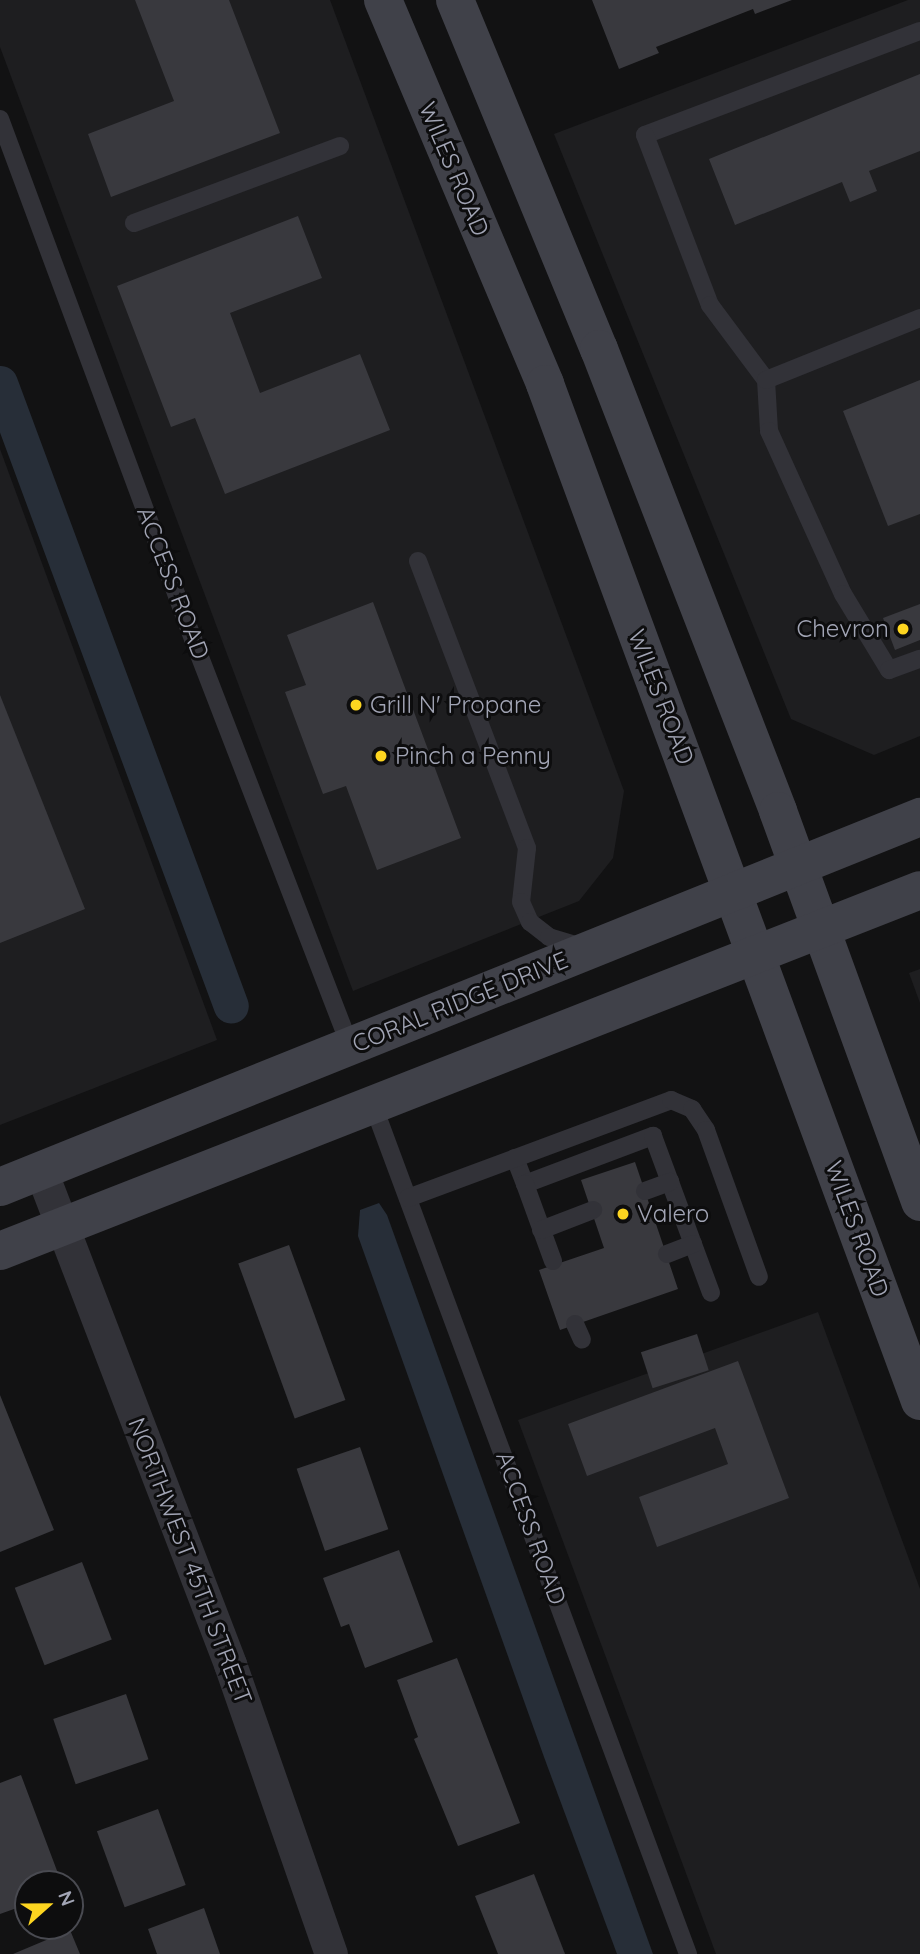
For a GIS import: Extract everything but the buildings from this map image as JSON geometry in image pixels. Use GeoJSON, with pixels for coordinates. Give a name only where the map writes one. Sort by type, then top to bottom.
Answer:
{"type":"FeatureCollection","features":[{"type":"Feature","properties":{"kind":"main road","name":"WILES ROAD"},"geometry":{"type":"LineString","coordinates":[[383,0],[545,384],[920,1401]]}},
{"type":"Feature","properties":{"kind":"main road"},"geometry":{"type":"LineString","coordinates":[[456,0],[599,349],[798,866],[920,1202]]}},
{"type":"Feature","properties":{"kind":"main road","name":"CORAL RIDGE DRIVE"},"geometry":{"type":"LineString","coordinates":[[0,1187],[920,817]]}},
{"type":"Feature","properties":{"kind":"main road"},"geometry":{"type":"LineString","coordinates":[[0,1251],[372,1102],[920,890]]}},
{"type":"Feature","properties":{"kind":"street","name":"NORTHWEST 45TH STREET"},"geometry":{"type":"LineString","coordinates":[[41,1171],[230,1664],[331,1954]]}},
{"type":"Feature","properties":{"kind":"lane"},"geometry":{"type":"LineString","coordinates":[[920,31],[645,135],[710,305],[766,380],[769,431],[843,594],[890,670],[920,659]]}},
{"type":"Feature","properties":{"kind":"lane","name":"ACCESS ROAD"},"geometry":{"type":"LineString","coordinates":[[0,120],[183,613],[350,1045]]}},
{"type":"Feature","properties":{"kind":"lane"},"geometry":{"type":"LineString","coordinates":[[134,223],[340,146]]}},
{"type":"Feature","properties":{"kind":"lane"},"geometry":{"type":"LineString","coordinates":[[766,380],[920,318]]}},
{"type":"Feature","properties":{"kind":"lane"},"geometry":{"type":"LineString","coordinates":[[418,561],[527,848],[521,902],[530,922],[549,937],[590,950]]}},
{"type":"Feature","properties":{"kind":"lane"},"geometry":{"type":"LineString","coordinates":[[408,1198],[671,1100],[692,1109],[706,1130],[758,1277]]}},
{"type":"Feature","properties":{"kind":"lane","name":"ACCESS ROAD"},"geometry":{"type":"LineString","coordinates":[[372,1102],[688,1954]]}},
{"type":"Feature","properties":{"kind":"lane"},"geometry":{"type":"LineString","coordinates":[[525,1184],[653,1136],[711,1293]]}},
{"type":"Feature","properties":{"kind":"lane"},"geometry":{"type":"LineString","coordinates":[[515,1158],[552,1261]]}},
{"type":"Feature","properties":{"kind":"lane"},"geometry":{"type":"LineString","coordinates":[[645,1191],[670,1182]]}},
{"type":"Feature","properties":{"kind":"lane"},"geometry":{"type":"LineString","coordinates":[[541,1230],[593,1210]]}},
{"type":"Feature","properties":{"kind":"lane"},"geometry":{"type":"LineString","coordinates":[[667,1254],[693,1244]]}},
{"type":"Feature","properties":{"kind":"shaded area"},"geometry":{"type":"Polygon","coordinates":[[[0,0],[330,0],[624,791],[613,858],[579,901],[353,991],[0,47],[0,0]]]}},
{"type":"Feature","properties":{"kind":"shaded area"},"geometry":{"type":"Polygon","coordinates":[[[908,0],[920,0],[920,736],[874,755],[791,719],[554,134],[908,0]]]}},
{"type":"Feature","properties":{"kind":"shaded area"},"geometry":{"type":"Polygon","coordinates":[[[0,449],[217,1040],[0,1125],[0,449]]]}},
{"type":"Feature","properties":{"kind":"shaded area"},"geometry":{"type":"Polygon","coordinates":[[[920,969],[920,1003],[909,973],[920,969]]]}},
{"type":"Feature","properties":{"kind":"shaded area"},"geometry":{"type":"Polygon","coordinates":[[[379,1203],[387,1215],[653,1954],[617,1954],[544,1757],[358,1236],[360,1210],[379,1203]]]}},
{"type":"Feature","properties":{"kind":"shaded area"},"geometry":{"type":"Polygon","coordinates":[[[818,1312],[920,1589],[920,1954],[716,1954],[518,1420],[818,1312]]]}},
{"type":"Feature","properties":{"kind":"waterway"},"geometry":{"type":"LineString","coordinates":[[0,383],[231,1006]]}},
{"type":"Feature","properties":{"kind":"place","name":"Chevron"},"geometry":{"type":"Point","coordinates":[903,629]}},
{"type":"Feature","properties":{"kind":"place","name":"Grill N' Propane"},"geometry":{"type":"Point","coordinates":[356,705]}},
{"type":"Feature","properties":{"kind":"place","name":"Pinch a Penny"},"geometry":{"type":"Point","coordinates":[381,756]}},
{"type":"Feature","properties":{"kind":"place","name":"Valero"},"geometry":{"type":"Point","coordinates":[623,1214]}}]}
